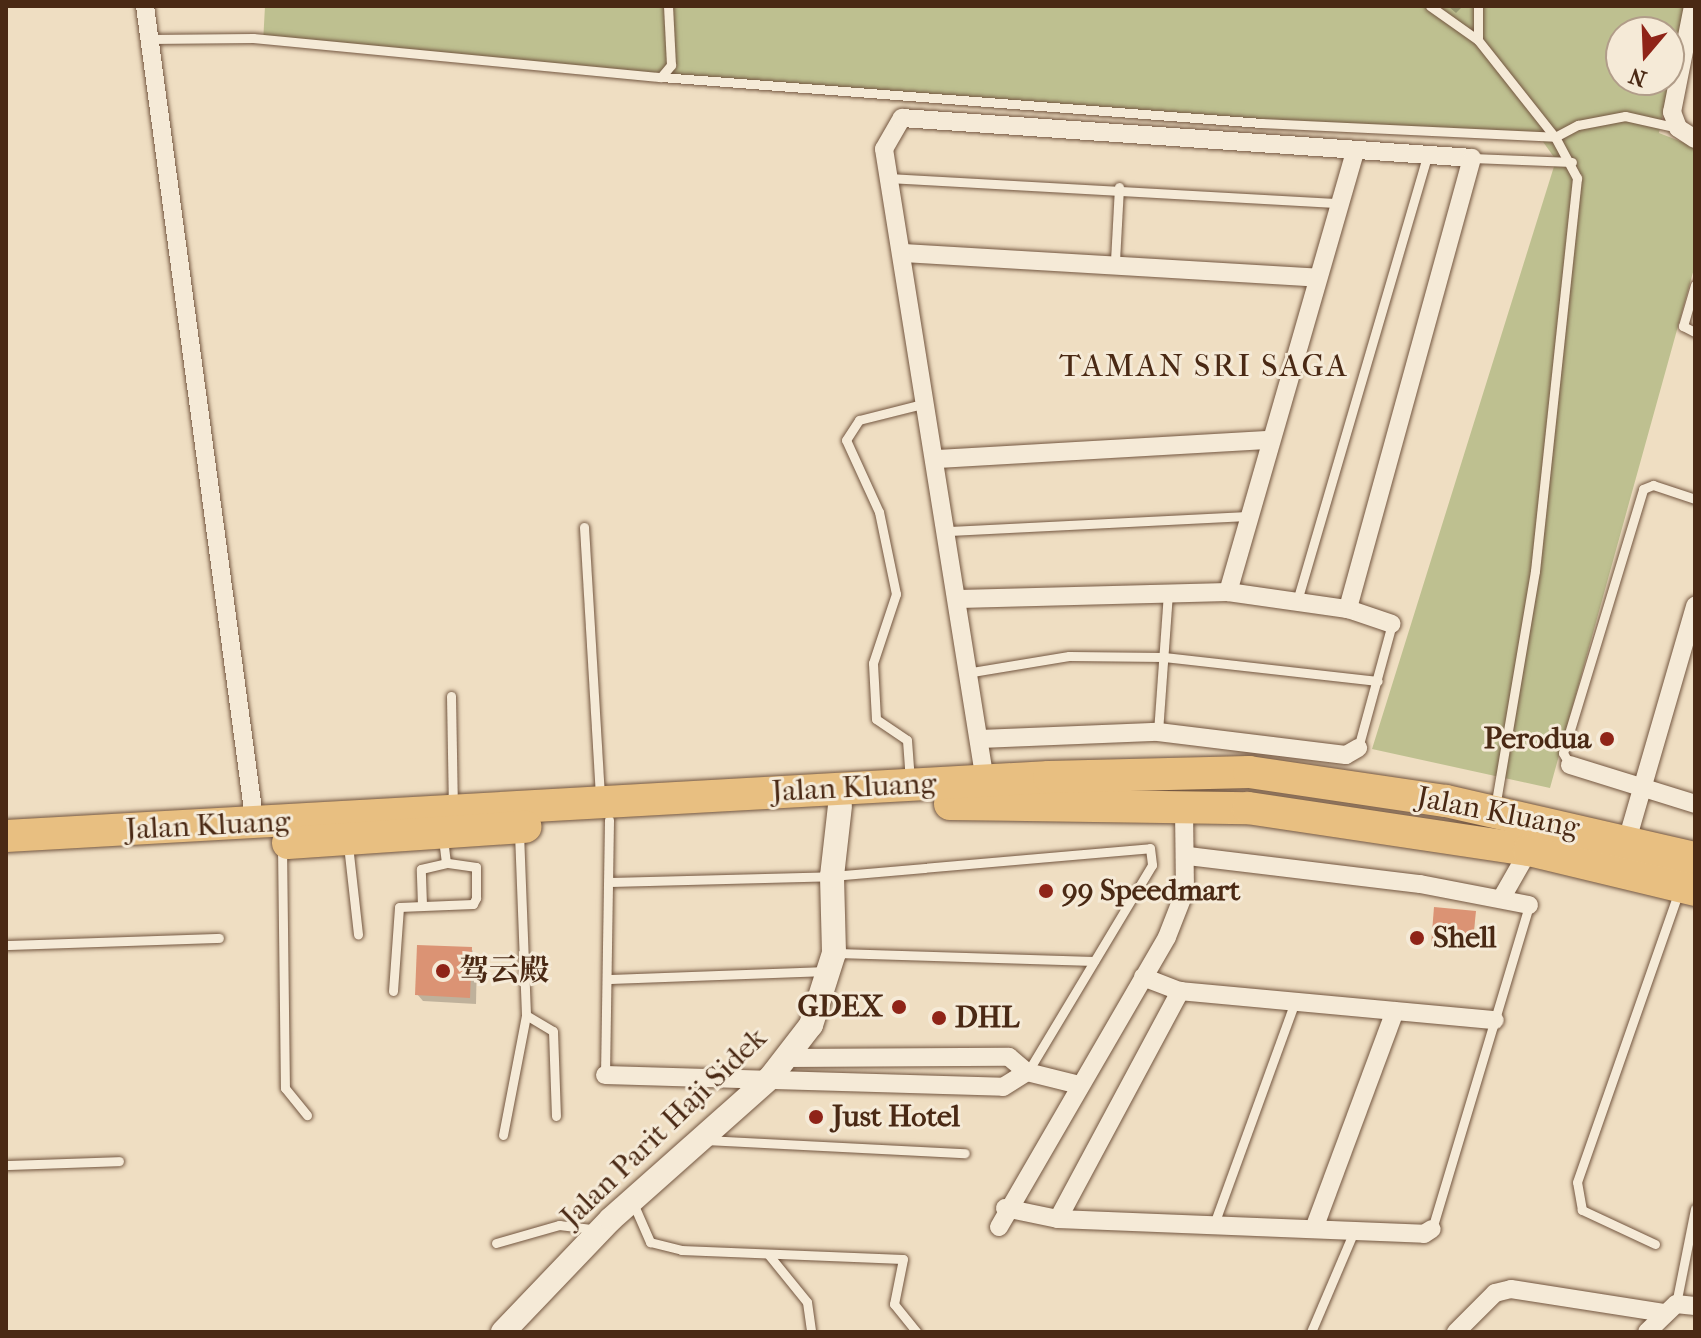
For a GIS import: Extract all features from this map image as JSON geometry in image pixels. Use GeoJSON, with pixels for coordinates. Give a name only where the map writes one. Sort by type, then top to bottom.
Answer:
{"type":"FeatureCollection","features":[{"type":"Feature","properties":{"kind":"highway","name":"Jalan Kluang"},"geometry":{"type":"LineString","coordinates":[[6,836],[255,825],[447,836],[605,812],[910,785],[1249,772],[1312,765],[1446,801],[1628,837],[1690,878]]}},
{"type":"Feature","properties":{"kind":"highway"},"geometry":{"type":"LineString","coordinates":[[1248,808],[1267,798],[1270,786],[1249,772]]}},
{"type":"Feature","properties":{"kind":"highway"},"geometry":{"type":"LineString","coordinates":[[1432,833],[1418,814],[1446,801]]}},
{"type":"Feature","properties":{"kind":"highway","name":"Jalan Kluang"},"geometry":{"type":"LineString","coordinates":[[6,858],[447,836],[519,828],[605,812],[840,806],[1184,804],[1248,808],[1432,833],[1690,878]]}},
{"type":"Feature","properties":{"kind":"street"},"geometry":{"type":"LineString","coordinates":[[145,6],[255,825]]}},
{"type":"Feature","properties":{"kind":"street"},"geometry":{"type":"LineString","coordinates":[[1693,6],[1688,52],[1673,88],[1678,128],[1695,139]]}},
{"type":"Feature","properties":{"kind":"street"},"geometry":{"type":"LineString","coordinates":[[985,781],[972,672],[938,459],[884,149],[902,118],[1472,158],[1348,609]]}},
{"type":"Feature","properties":{"kind":"street"},"geometry":{"type":"LineString","coordinates":[[1228,592],[1335,203],[1355,151]]}},
{"type":"Feature","properties":{"kind":"street"},"geometry":{"type":"LineString","coordinates":[[904,253],[1115,261],[1314,277]]}},
{"type":"Feature","properties":{"kind":"street"},"geometry":{"type":"LineString","coordinates":[[938,459],[1270,440]]}},
{"type":"Feature","properties":{"kind":"street"},"geometry":{"type":"LineString","coordinates":[[959,599],[1168,591],[1228,592],[1348,609],[1392,624]]}},
{"type":"Feature","properties":{"kind":"street"},"geometry":{"type":"LineString","coordinates":[[1628,837],[1695,606]]}},
{"type":"Feature","properties":{"kind":"street"},"geometry":{"type":"LineString","coordinates":[[980,739],[1158,732],[1312,765],[1346,755],[1358,748]]}},
{"type":"Feature","properties":{"kind":"street"},"geometry":{"type":"LineString","coordinates":[[1570,765],[1695,804]]}},
{"type":"Feature","properties":{"kind":"street"},"geometry":{"type":"LineString","coordinates":[[999,1227],[1005,1208],[1143,977],[1185,891],[1188,856],[1184,804]]}},
{"type":"Feature","properties":{"kind":"street","name":"Jalan Parit Haji Sidek"},"geometry":{"type":"LineString","coordinates":[[503,1332],[632,1199],[770,1078],[823,1003],[832,962],[832,876],[840,806]]}},
{"type":"Feature","properties":{"kind":"street"},"geometry":{"type":"LineString","coordinates":[[1501,899],[1529,850]]}},
{"type":"Feature","properties":{"kind":"street"},"geometry":{"type":"LineString","coordinates":[[1188,856],[1529,905]]}},
{"type":"Feature","properties":{"kind":"street"},"geometry":{"type":"LineString","coordinates":[[1143,977],[1180,991],[1495,1020]]}},
{"type":"Feature","properties":{"kind":"street"},"geometry":{"type":"LineString","coordinates":[[1058,1219],[1180,991]]}},
{"type":"Feature","properties":{"kind":"street"},"geometry":{"type":"LineString","coordinates":[[1315,1226],[1395,1011]]}},
{"type":"Feature","properties":{"kind":"street"},"geometry":{"type":"LineString","coordinates":[[786,1058],[1009,1057],[1027,1072],[1079,1085]]}},
{"type":"Feature","properties":{"kind":"street"},"geometry":{"type":"LineString","coordinates":[[605,1075],[1003,1087],[1027,1072]]}},
{"type":"Feature","properties":{"kind":"street"},"geometry":{"type":"LineString","coordinates":[[1005,1208],[1058,1219],[1432,1229]]}},
{"type":"Feature","properties":{"kind":"street"},"geometry":{"type":"LineString","coordinates":[[1456,1332],[1495,1293],[1511,1289],[1670,1308],[1695,1306]]}},
{"type":"Feature","properties":{"kind":"street"},"geometry":{"type":"LineString","coordinates":[[1647,1332],[1670,1308]]}},
{"type":"Feature","properties":{"kind":"lane"},"geometry":{"type":"LineString","coordinates":[[661,77],[671,65],[668,6]]}},
{"type":"Feature","properties":{"kind":"lane"},"geometry":{"type":"LineString","coordinates":[[1430,6],[1478,40],[1572,162],[1574,234],[1535,571],[1494,811]]}},
{"type":"Feature","properties":{"kind":"lane"},"geometry":{"type":"LineString","coordinates":[[1478,6],[1478,40]]}},
{"type":"Feature","properties":{"kind":"lane"},"geometry":{"type":"LineString","coordinates":[[149,39],[253,38],[661,77],[1261,123],[1555,137],[1603,118],[1678,128]]}},
{"type":"Feature","properties":{"kind":"lane"},"geometry":{"type":"LineString","coordinates":[[1297,601],[1428,154]]}},
{"type":"Feature","properties":{"kind":"lane"},"geometry":{"type":"LineString","coordinates":[[1472,158],[1572,162]]}},
{"type":"Feature","properties":{"kind":"lane"},"geometry":{"type":"LineString","coordinates":[[888,178],[1119,187],[1335,203]]}},
{"type":"Feature","properties":{"kind":"lane"},"geometry":{"type":"LineString","coordinates":[[1115,261],[1119,187]]}},
{"type":"Feature","properties":{"kind":"lane"},"geometry":{"type":"LineString","coordinates":[[1695,285],[1683,326],[1695,332]]}},
{"type":"Feature","properties":{"kind":"lane"},"geometry":{"type":"LineString","coordinates":[[910,785],[907,740],[876,719],[873,663],[896,594],[879,512],[846,440],[859,420],[928,403]]}},
{"type":"Feature","properties":{"kind":"lane"},"geometry":{"type":"LineString","coordinates":[[1570,765],[1563,753],[1643,489],[1653,485],[1695,499]]}},
{"type":"Feature","properties":{"kind":"lane"},"geometry":{"type":"LineString","coordinates":[[949,531],[1248,516]]}},
{"type":"Feature","properties":{"kind":"lane"},"geometry":{"type":"LineString","coordinates":[[584,527],[610,882],[610,979],[605,1075]]}},
{"type":"Feature","properties":{"kind":"lane"},"geometry":{"type":"LineString","coordinates":[[1158,732],[1168,591]]}},
{"type":"Feature","properties":{"kind":"lane"},"geometry":{"type":"LineString","coordinates":[[1358,748],[1392,624]]}},
{"type":"Feature","properties":{"kind":"lane"},"geometry":{"type":"LineString","coordinates":[[972,672],[1069,656],[1164,657],[1378,681]]}},
{"type":"Feature","properties":{"kind":"lane"},"geometry":{"type":"LineString","coordinates":[[422,905],[421,869],[447,836],[451,696]]}},
{"type":"Feature","properties":{"kind":"lane"},"geometry":{"type":"LineString","coordinates":[[503,1135],[526,1015],[519,828]]}},
{"type":"Feature","properties":{"kind":"lane"},"geometry":{"type":"LineString","coordinates":[[393,991],[396,911],[422,905],[473,904],[476,898],[476,867],[447,836]]}},
{"type":"Feature","properties":{"kind":"lane"},"geometry":{"type":"LineString","coordinates":[[347,841],[358,934]]}},
{"type":"Feature","properties":{"kind":"lane"},"geometry":{"type":"LineString","coordinates":[[282,843],[285,1088],[307,1115]]}},
{"type":"Feature","properties":{"kind":"lane"},"geometry":{"type":"LineString","coordinates":[[610,882],[832,876],[1150,848],[1152,865],[1027,1072]]}},
{"type":"Feature","properties":{"kind":"lane"},"geometry":{"type":"LineString","coordinates":[[1655,1244],[1582,1210],[1577,1182],[1690,878]]}},
{"type":"Feature","properties":{"kind":"lane"},"geometry":{"type":"LineString","coordinates":[[1432,1229],[1529,905]]}},
{"type":"Feature","properties":{"kind":"lane"},"geometry":{"type":"LineString","coordinates":[[6,945],[219,938]]}},
{"type":"Feature","properties":{"kind":"lane"},"geometry":{"type":"LineString","coordinates":[[610,979],[832,962],[1094,961]]}},
{"type":"Feature","properties":{"kind":"lane"},"geometry":{"type":"LineString","coordinates":[[1214,1224],[1295,1002]]}},
{"type":"Feature","properties":{"kind":"lane"},"geometry":{"type":"LineString","coordinates":[[526,1015],[553,1031],[556,1116]]}},
{"type":"Feature","properties":{"kind":"lane"},"geometry":{"type":"LineString","coordinates":[[699,1139],[746,1148],[965,1153]]}},
{"type":"Feature","properties":{"kind":"lane"},"geometry":{"type":"LineString","coordinates":[[6,1165],[119,1161]]}},
{"type":"Feature","properties":{"kind":"lane"},"geometry":{"type":"LineString","coordinates":[[632,1199],[637,1227],[650,1242],[768,1254],[903,1259],[894,1304],[917,1332]]}},
{"type":"Feature","properties":{"kind":"lane"},"geometry":{"type":"LineString","coordinates":[[1670,1308],[1695,1209]]}},
{"type":"Feature","properties":{"kind":"lane"},"geometry":{"type":"LineString","coordinates":[[496,1243],[559,1225],[600,1230]]}},
{"type":"Feature","properties":{"kind":"lane"},"geometry":{"type":"LineString","coordinates":[[1311,1332],[1355,1229]]}},
{"type":"Feature","properties":{"kind":"lane"},"geometry":{"type":"LineString","coordinates":[[768,1254],[807,1302],[811,1332]]}},
{"type":"Feature","properties":{"kind":"green space"},"geometry":{"type":"Polygon","coordinates":[[[265,6],[1685,6],[1683,16],[1605,16],[1605,96],[1667,96],[1659,133],[1695,147],[1695,265],[1550,788],[1372,749],[1556,160],[1541,139],[635,80],[263,43],[265,6]]]}},
{"type":"Feature","properties":{"kind":"building"},"geometry":{"type":"Polygon","coordinates":[[[1434,907],[1476,911],[1472,949],[1431,945],[1434,907]]]}},
{"type":"Feature","properties":{"kind":"building","name":"驾云殿"},"geometry":{"type":"Polygon","coordinates":[[[417,945],[472,947],[470,998],[415,995],[417,945]]]}},
{"type":"Feature","properties":{"kind":"place","name":"Perodua"},"geometry":{"type":"Point","coordinates":[1607,739]}},
{"type":"Feature","properties":{"kind":"place","name":"99 Speedmart"},"geometry":{"type":"Point","coordinates":[1046,891]}},
{"type":"Feature","properties":{"kind":"place","name":"Shell"},"geometry":{"type":"Point","coordinates":[1417,938]}},
{"type":"Feature","properties":{"kind":"place","name":"驾云殿"},"geometry":{"type":"Point","coordinates":[443,971]}},
{"type":"Feature","properties":{"kind":"place","name":"GDEX"},"geometry":{"type":"Point","coordinates":[899,1007]}},
{"type":"Feature","properties":{"kind":"place","name":"DHL"},"geometry":{"type":"Point","coordinates":[939,1018]}},
{"type":"Feature","properties":{"kind":"place","name":"Just Hotel"},"geometry":{"type":"Point","coordinates":[816,1117]}},
{"type":"Feature","properties":{"kind":"district","name":"TAMAN SRI SAGA"},"geometry":{"type":"Point","coordinates":[1204,366]}}]}
